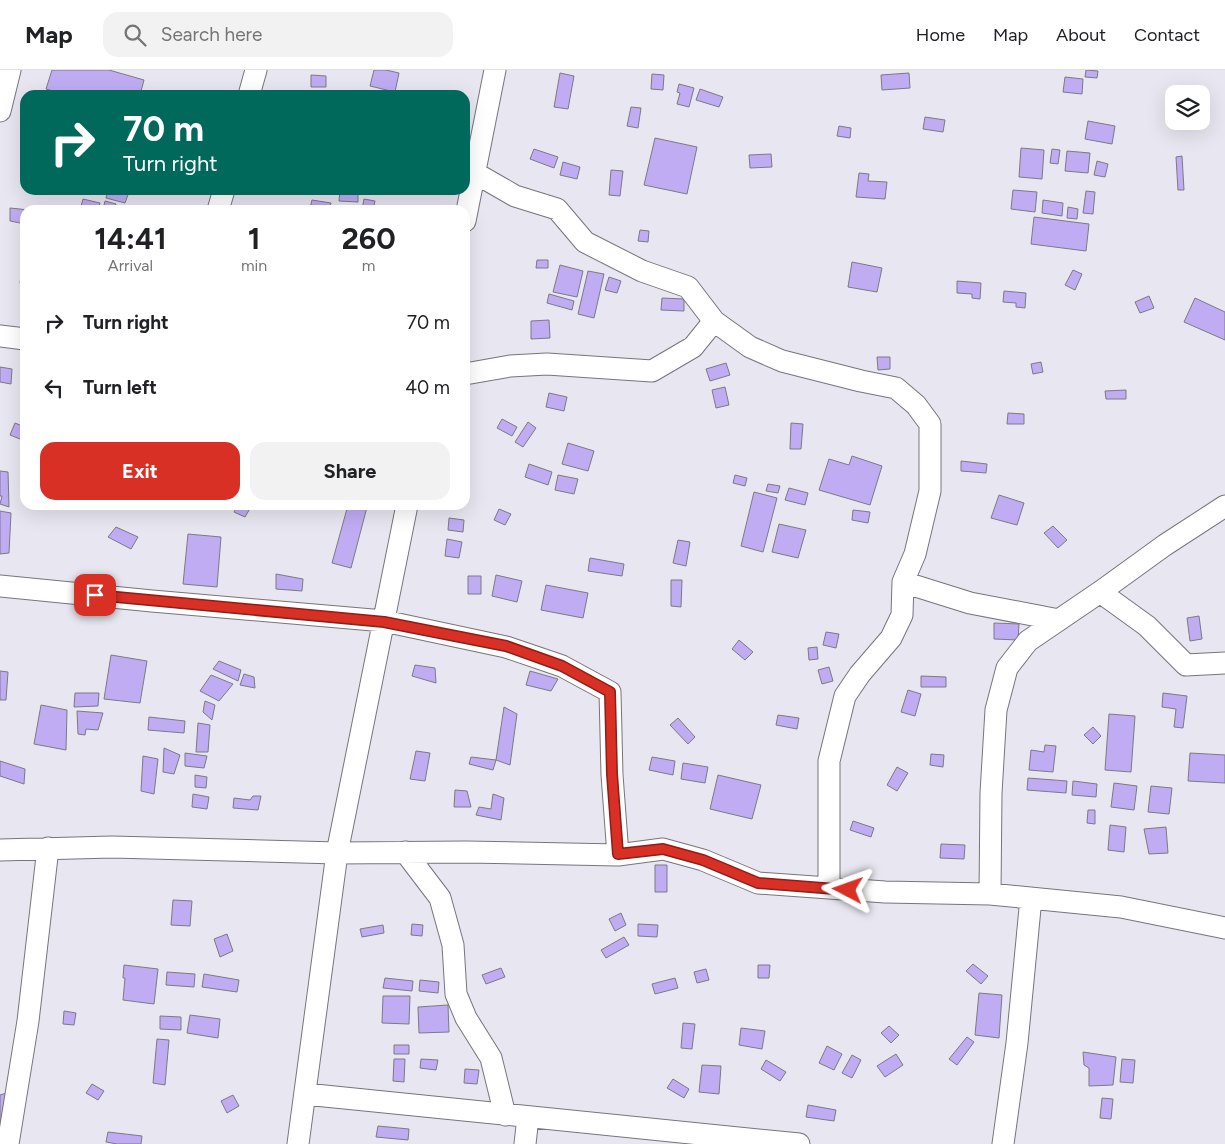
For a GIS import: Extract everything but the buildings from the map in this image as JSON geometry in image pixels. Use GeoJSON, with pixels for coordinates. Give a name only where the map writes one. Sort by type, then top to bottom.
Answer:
{"type":"FeatureCollection","features":[{"type":"Feature","properties":{"kind":"street"},"geometry":{"type":"LineString","coordinates":[[0,110],[10,70]]}},
{"type":"Feature","properties":{"kind":"street"},"geometry":{"type":"LineString","coordinates":[[250,90],[256,70]]}},
{"type":"Feature","properties":{"kind":"street"},"geometry":{"type":"LineString","coordinates":[[468,205],[495,70]]}},
{"type":"Feature","properties":{"kind":"street"},"geometry":{"type":"LineString","coordinates":[[475,173],[515,196],[557,210],[585,242],[642,271],[688,287],[714,321],[750,347],[782,362],[861,382],[896,388],[916,405],[930,424],[930,491],[915,554],[904,582],[902,615],[891,638],[844,696],[829,761],[829,888]]}},
{"type":"Feature","properties":{"kind":"street"},"geometry":{"type":"LineString","coordinates":[[470,373],[510,366],[547,364],[652,371],[693,347],[714,321]]}},
{"type":"Feature","properties":{"kind":"street"},"geometry":{"type":"LineString","coordinates":[[0,336],[20,338]]}},
{"type":"Feature","properties":{"kind":"street"},"geometry":{"type":"LineString","coordinates":[[990,894],[991,793],[996,710],[1007,668],[1028,641],[1165,545],[1225,506]]}},
{"type":"Feature","properties":{"kind":"street"},"geometry":{"type":"LineString","coordinates":[[298,1144],[337,852],[406,510]]}},
{"type":"Feature","properties":{"kind":"street"},"geometry":{"type":"LineString","coordinates":[[904,582],[970,603],[1058,620]]}},
{"type":"Feature","properties":{"kind":"street"},"geometry":{"type":"LineString","coordinates":[[0,586],[384,622],[506,646],[562,666],[610,692],[612,774],[618,854]]}},
{"type":"Feature","properties":{"kind":"street"},"geometry":{"type":"LineString","coordinates":[[1100,592],[1148,626],[1186,665],[1225,663]]}},
{"type":"Feature","properties":{"kind":"street"},"geometry":{"type":"LineString","coordinates":[[0,850],[112,846],[337,852],[618,854],[663,849],[703,860],[758,883],[885,892],[990,894],[1121,907],[1225,928]]}},
{"type":"Feature","properties":{"kind":"street"},"geometry":{"type":"LineString","coordinates":[[8,1144],[28,1022],[48,848]]}},
{"type":"Feature","properties":{"kind":"street"},"geometry":{"type":"LineString","coordinates":[[405,852],[440,898],[453,945],[456,994],[466,1018],[491,1058],[505,1115]]}},
{"type":"Feature","properties":{"kind":"street"},"geometry":{"type":"LineString","coordinates":[[1003,1144],[1017,1043],[1031,898]]}},
{"type":"Feature","properties":{"kind":"street"},"geometry":{"type":"LineString","coordinates":[[305,1094],[799,1144]]}},
{"type":"Feature","properties":{"kind":"street"},"geometry":{"type":"LineString","coordinates":[[525,1144],[528,1117]]}},
{"type":"Feature","properties":{"kind":"route"},"geometry":{"type":"LineString","coordinates":[[95,595],[384,622],[506,646],[562,666],[610,692],[612,774],[618,854],[663,849],[703,860],[758,883],[848,890]]}}]}
